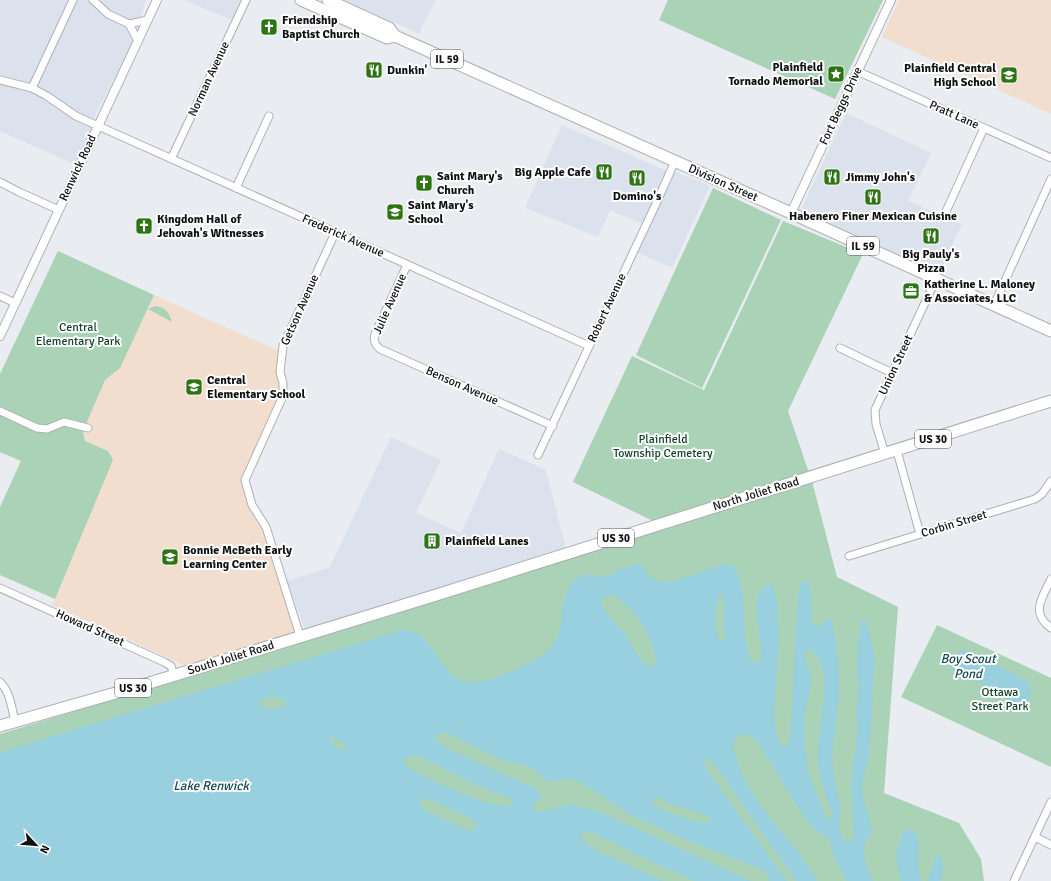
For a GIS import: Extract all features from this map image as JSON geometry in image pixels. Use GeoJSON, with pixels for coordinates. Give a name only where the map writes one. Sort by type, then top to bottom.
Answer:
{"type":"FeatureCollection","features":[{"type":"Feature","properties":{"kind":"main road","name":"Division Street"},"geometry":{"type":"LineString","coordinates":[[302,0],[387,38],[395,36]]}},
{"type":"Feature","properties":{"kind":"main road","name":"Division Street"},"geometry":{"type":"LineString","coordinates":[[328,0],[389,28],[395,36],[1051,331]]}},
{"type":"Feature","properties":{"kind":"main road","name":"North Joliet Road"},"geometry":{"type":"LineString","coordinates":[[460,586],[1051,402]]}},
{"type":"Feature","properties":{"kind":"main road","name":"South Joliet Road"},"geometry":{"type":"LineString","coordinates":[[0,726],[174,675],[460,586]]}},
{"type":"Feature","properties":{"kind":"street"},"geometry":{"type":"LineString","coordinates":[[32,88],[73,0]]}},
{"type":"Feature","properties":{"kind":"street"},"geometry":{"type":"LineString","coordinates":[[93,0],[108,14],[129,24],[138,41]]}},
{"type":"Feature","properties":{"kind":"street","name":"Renwick Road"},"geometry":{"type":"LineString","coordinates":[[0,336],[97,126],[158,0]]}},
{"type":"Feature","properties":{"kind":"street","name":"Norman Avenue"},"geometry":{"type":"LineString","coordinates":[[171,159],[246,0]]}},
{"type":"Feature","properties":{"kind":"street","name":"Fort Beggs Drive"},"geometry":{"type":"LineString","coordinates":[[791,213],[891,0]]}},
{"type":"Feature","properties":{"kind":"street"},"geometry":{"type":"LineString","coordinates":[[129,24],[148,20]]}},
{"type":"Feature","properties":{"kind":"street","name":"Pratt Lane"},"geometry":{"type":"LineString","coordinates":[[858,71],[1051,158]]}},
{"type":"Feature","properties":{"kind":"street","name":"Frederick Avenue"},"geometry":{"type":"LineString","coordinates":[[0,80],[32,88],[47,96],[76,116],[97,126],[589,346]]}},
{"type":"Feature","properties":{"kind":"street"},"geometry":{"type":"LineString","coordinates":[[236,188],[269,116]]}},
{"type":"Feature","properties":{"kind":"street"},"geometry":{"type":"LineString","coordinates":[[944,216],[984,128]]}},
{"type":"Feature","properties":{"kind":"street","name":"Robert Avenue"},"geometry":{"type":"LineString","coordinates":[[538,455],[553,426],[675,161]]}},
{"type":"Feature","properties":{"kind":"street"},"geometry":{"type":"LineString","coordinates":[[994,305],[1051,179]]}},
{"type":"Feature","properties":{"kind":"street"},"geometry":{"type":"LineString","coordinates":[[0,182],[59,210]]}},
{"type":"Feature","properties":{"kind":"street","name":"Getson Avenue"},"geometry":{"type":"LineString","coordinates":[[300,636],[266,527],[252,505],[245,480],[283,396],[283,383],[280,372],[283,346],[335,233]]}},
{"type":"Feature","properties":{"kind":"street","name":"Julie Avenue"},"geometry":{"type":"LineString","coordinates":[[374,342],[375,334],[407,265]]}},
{"type":"Feature","properties":{"kind":"street","name":"Union Street"},"geometry":{"type":"LineString","coordinates":[[885,454],[875,420],[874,410],[936,279]]}},
{"type":"Feature","properties":{"kind":"street"},"geometry":{"type":"LineString","coordinates":[[0,296],[16,303]]}},
{"type":"Feature","properties":{"kind":"street","name":"Benson Avenue"},"geometry":{"type":"LineString","coordinates":[[374,342],[380,349],[553,426]]}},
{"type":"Feature","properties":{"kind":"street"},"geometry":{"type":"LineString","coordinates":[[840,348],[892,373]]}},
{"type":"Feature","properties":{"kind":"street"},"geometry":{"type":"LineString","coordinates":[[0,411],[36,428],[47,429],[64,422],[88,428]]}},
{"type":"Feature","properties":{"kind":"street"},"geometry":{"type":"LineString","coordinates":[[897,451],[920,534]]}},
{"type":"Feature","properties":{"kind":"street","name":"Corbin Street"},"geometry":{"type":"LineString","coordinates":[[849,556],[1035,499],[1042,494],[1051,481]]}},
{"type":"Feature","properties":{"kind":"street"},"geometry":{"type":"LineString","coordinates":[[1051,579],[1040,601],[1039,610],[1040,617],[1044,623],[1051,628]]}},
{"type":"Feature","properties":{"kind":"street","name":"Howard Street"},"geometry":{"type":"LineString","coordinates":[[0,588],[164,662],[171,666],[174,675]]}},
{"type":"Feature","properties":{"kind":"street"},"geometry":{"type":"LineString","coordinates":[[0,682],[7,691],[15,722]]}},
{"type":"Feature","properties":{"kind":"street"},"geometry":{"type":"LineString","coordinates":[[1014,881],[1051,802]]}},
{"type":"Feature","properties":{"kind":"street"},"geometry":{"type":"LineString","coordinates":[[1035,837],[1051,845]]}},
{"type":"Feature","properties":{"kind":"shaded area"},"geometry":{"type":"Polygon","coordinates":[[[0,0],[146,0],[133,43],[95,115],[91,132],[76,165],[0,131],[0,0]]]}},
{"type":"Feature","properties":{"kind":"shaded area"},"geometry":{"type":"Polygon","coordinates":[[[184,0],[250,0],[239,23],[184,0]]]}},
{"type":"Feature","properties":{"kind":"shaded area"},"geometry":{"type":"Polygon","coordinates":[[[344,0],[436,0],[420,30],[420,34],[344,0]]]}},
{"type":"Feature","properties":{"kind":"shaded area","name":"Plainfield Central High School"},"geometry":{"type":"Polygon","coordinates":[[[899,0],[1051,0],[1051,114],[882,37],[899,0]]]}},
{"type":"Feature","properties":{"kind":"shaded area"},"geometry":{"type":"Polygon","coordinates":[[[846,113],[931,153],[908,201],[962,224],[939,274],[801,210],[846,113]]]}},
{"type":"Feature","properties":{"kind":"shaded area"},"geometry":{"type":"Polygon","coordinates":[[[562,125],[667,171],[643,224],[610,210],[598,237],[525,208],[562,125]]]}},
{"type":"Feature","properties":{"kind":"shaded area"},"geometry":{"type":"Polygon","coordinates":[[[673,171],[710,186],[672,268],[636,252],[673,171]]]}},
{"type":"Feature","properties":{"kind":"shaded area"},"geometry":{"type":"Polygon","coordinates":[[[154,295],[279,351],[278,372],[281,396],[243,484],[262,525],[296,634],[188,667],[52,605],[113,460],[108,451],[85,441],[83,431],[105,380],[120,368],[154,295]]]}},
{"type":"Feature","properties":{"kind":"shaded area"},"geometry":{"type":"Polygon","coordinates":[[[391,437],[441,460],[416,513],[461,533],[499,449],[546,470],[566,549],[305,630],[287,581],[330,567],[391,437]]]}},
{"type":"Feature","properties":{"kind":"green space"},"geometry":{"type":"Polygon","coordinates":[[[668,0],[883,0],[835,99],[659,20],[668,0]]]}},
{"type":"Feature","properties":{"kind":"green space"},"geometry":{"type":"Polygon","coordinates":[[[713,188],[781,220],[702,388],[636,355],[713,188]]]}},
{"type":"Feature","properties":{"kind":"green space","name":"Plainfield Township Cemetery"},"geometry":{"type":"Polygon","coordinates":[[[783,221],[863,254],[788,411],[809,473],[653,521],[573,482],[632,356],[704,390],[783,221]]]}},
{"type":"Feature","properties":{"kind":"green space","name":"Central Elementary Park"},"geometry":{"type":"Polygon","coordinates":[[[58,251],[154,295],[120,368],[105,380],[83,431],[85,441],[108,451],[113,460],[55,599],[0,575],[0,507],[21,461],[0,452],[0,374],[58,251]]]}},
{"type":"Feature","properties":{"kind":"green space"},"geometry":{"type":"Polygon","coordinates":[[[155,306],[166,311],[172,322],[148,309],[155,306]]]}},
{"type":"Feature","properties":{"kind":"green space","name":"Lake Renwick"},"geometry":{"type":"Polygon","coordinates":[[[812,481],[837,577],[898,607],[884,793],[959,823],[981,859],[984,881],[0,881],[0,734],[207,671],[812,481]]]}},
{"type":"Feature","properties":{"kind":"green space","name":"Ottawa Street Park"},"geometry":{"type":"Polygon","coordinates":[[[937,625],[1051,678],[1051,767],[901,697],[937,625]]]}},
{"type":"Feature","properties":{"kind":"water","name":"Lake Renwick"},"geometry":{"type":"Polygon","coordinates":[[[639,563],[643,566],[650,577],[664,583],[722,565],[727,564],[735,567],[742,590],[747,650],[751,661],[755,663],[761,660],[757,601],[763,586],[772,584],[777,599],[779,636],[774,717],[776,733],[782,747],[784,748],[789,745],[796,624],[800,583],[807,581],[810,592],[814,626],[819,626],[830,618],[836,645],[839,671],[839,695],[832,755],[834,778],[840,804],[839,828],[843,840],[847,842],[853,839],[854,833],[851,781],[858,729],[856,714],[859,684],[857,675],[857,651],[861,621],[865,620],[875,658],[868,761],[862,784],[863,798],[872,829],[865,843],[864,853],[873,881],[847,881],[837,864],[829,840],[808,823],[756,740],[747,735],[737,736],[733,746],[743,775],[758,801],[804,860],[817,881],[796,881],[714,764],[708,759],[703,760],[707,770],[787,881],[769,881],[767,873],[761,869],[675,835],[632,816],[585,785],[570,778],[548,782],[530,767],[504,761],[445,732],[435,735],[437,742],[450,750],[537,789],[541,798],[532,806],[534,810],[542,812],[571,804],[597,811],[751,881],[695,881],[656,864],[590,831],[580,834],[583,841],[597,851],[663,881],[0,881],[0,752],[403,630],[412,632],[426,641],[452,675],[466,682],[486,680],[512,671],[547,652],[556,640],[560,630],[563,604],[571,581],[586,574],[598,577],[608,576],[621,569],[639,563]],[[722,594],[718,595],[715,627],[719,639],[723,641],[726,639],[723,627],[724,600],[722,594]],[[614,595],[603,598],[601,603],[625,634],[638,656],[646,664],[651,666],[656,664],[656,655],[649,638],[637,617],[627,605],[614,595]],[[810,650],[803,653],[812,681],[804,716],[805,748],[808,772],[826,817],[829,819],[833,817],[818,763],[818,745],[824,693],[823,669],[819,659],[810,650]],[[273,696],[260,700],[260,706],[270,708],[277,709],[286,706],[285,700],[273,696]],[[332,736],[330,739],[331,743],[341,750],[347,749],[346,746],[332,736]],[[412,756],[403,759],[406,766],[434,781],[478,800],[504,806],[513,805],[511,799],[472,783],[421,757],[412,756]],[[657,797],[653,799],[652,802],[654,806],[690,820],[704,822],[710,821],[708,816],[668,803],[657,797]],[[426,798],[420,801],[422,809],[466,829],[472,830],[477,828],[475,822],[467,816],[426,798]]]}},
{"type":"Feature","properties":{"kind":"water","name":"Boy Scout Pond"},"geometry":{"type":"Polygon","coordinates":[[[963,649],[985,662],[994,664],[1027,681],[1031,692],[1027,702],[1020,705],[1009,701],[984,684],[955,675],[952,669],[954,661],[956,655],[963,649]]]}},
{"type":"Feature","properties":{"kind":"water"},"geometry":{"type":"Polygon","coordinates":[[[912,829],[915,832],[918,841],[918,867],[921,881],[901,881],[896,862],[897,851],[903,832],[912,829]]]}},
{"type":"Feature","properties":{"kind":"water"},"geometry":{"type":"Polygon","coordinates":[[[940,855],[943,866],[941,881],[928,881],[936,856],[940,855]]]}},
{"type":"Feature","properties":{"kind":"place","name":"Friendship Baptist Church"},"geometry":{"type":"Point","coordinates":[269,27]}},
{"type":"Feature","properties":{"kind":"place","name":"Dunkin'"},"geometry":{"type":"Point","coordinates":[374,70]}},
{"type":"Feature","properties":{"kind":"place","name":"Plainfield Tornado Memorial"},"geometry":{"type":"Point","coordinates":[836,74]}},
{"type":"Feature","properties":{"kind":"place","name":"Plainfield Central High School"},"geometry":{"type":"Point","coordinates":[1009,75]}},
{"type":"Feature","properties":{"kind":"place","name":"Big Apple Cafe"},"geometry":{"type":"Point","coordinates":[604,172]}},
{"type":"Feature","properties":{"kind":"place","name":"Jimmy John's"},"geometry":{"type":"Point","coordinates":[832,177]}},
{"type":"Feature","properties":{"kind":"place","name":"Domino's"},"geometry":{"type":"Point","coordinates":[637,178]}},
{"type":"Feature","properties":{"kind":"place","name":"Saint Mary's Church"},"geometry":{"type":"Point","coordinates":[424,183]}},
{"type":"Feature","properties":{"kind":"place","name":"Habenero Finer Mexican Cuisine"},"geometry":{"type":"Point","coordinates":[873,197]}},
{"type":"Feature","properties":{"kind":"place","name":"Saint Mary's School"},"geometry":{"type":"Point","coordinates":[395,212]}},
{"type":"Feature","properties":{"kind":"place","name":"Kingdom Hall of Jehovah's Witnesses"},"geometry":{"type":"Point","coordinates":[144,226]}},
{"type":"Feature","properties":{"kind":"place","name":"Big Pauly's Pizza"},"geometry":{"type":"Point","coordinates":[931,236]}},
{"type":"Feature","properties":{"kind":"place","name":"Katherine L. Maloney & Associates, LLC"},"geometry":{"type":"Point","coordinates":[911,291]}},
{"type":"Feature","properties":{"kind":"place","name":"Central Elementary School"},"geometry":{"type":"Point","coordinates":[194,387]}},
{"type":"Feature","properties":{"kind":"place","name":"Plainfield Lanes"},"geometry":{"type":"Point","coordinates":[432,541]}},
{"type":"Feature","properties":{"kind":"place","name":"Bonnie McBeth Early Learning Center"},"geometry":{"type":"Point","coordinates":[170,557]}}]}
